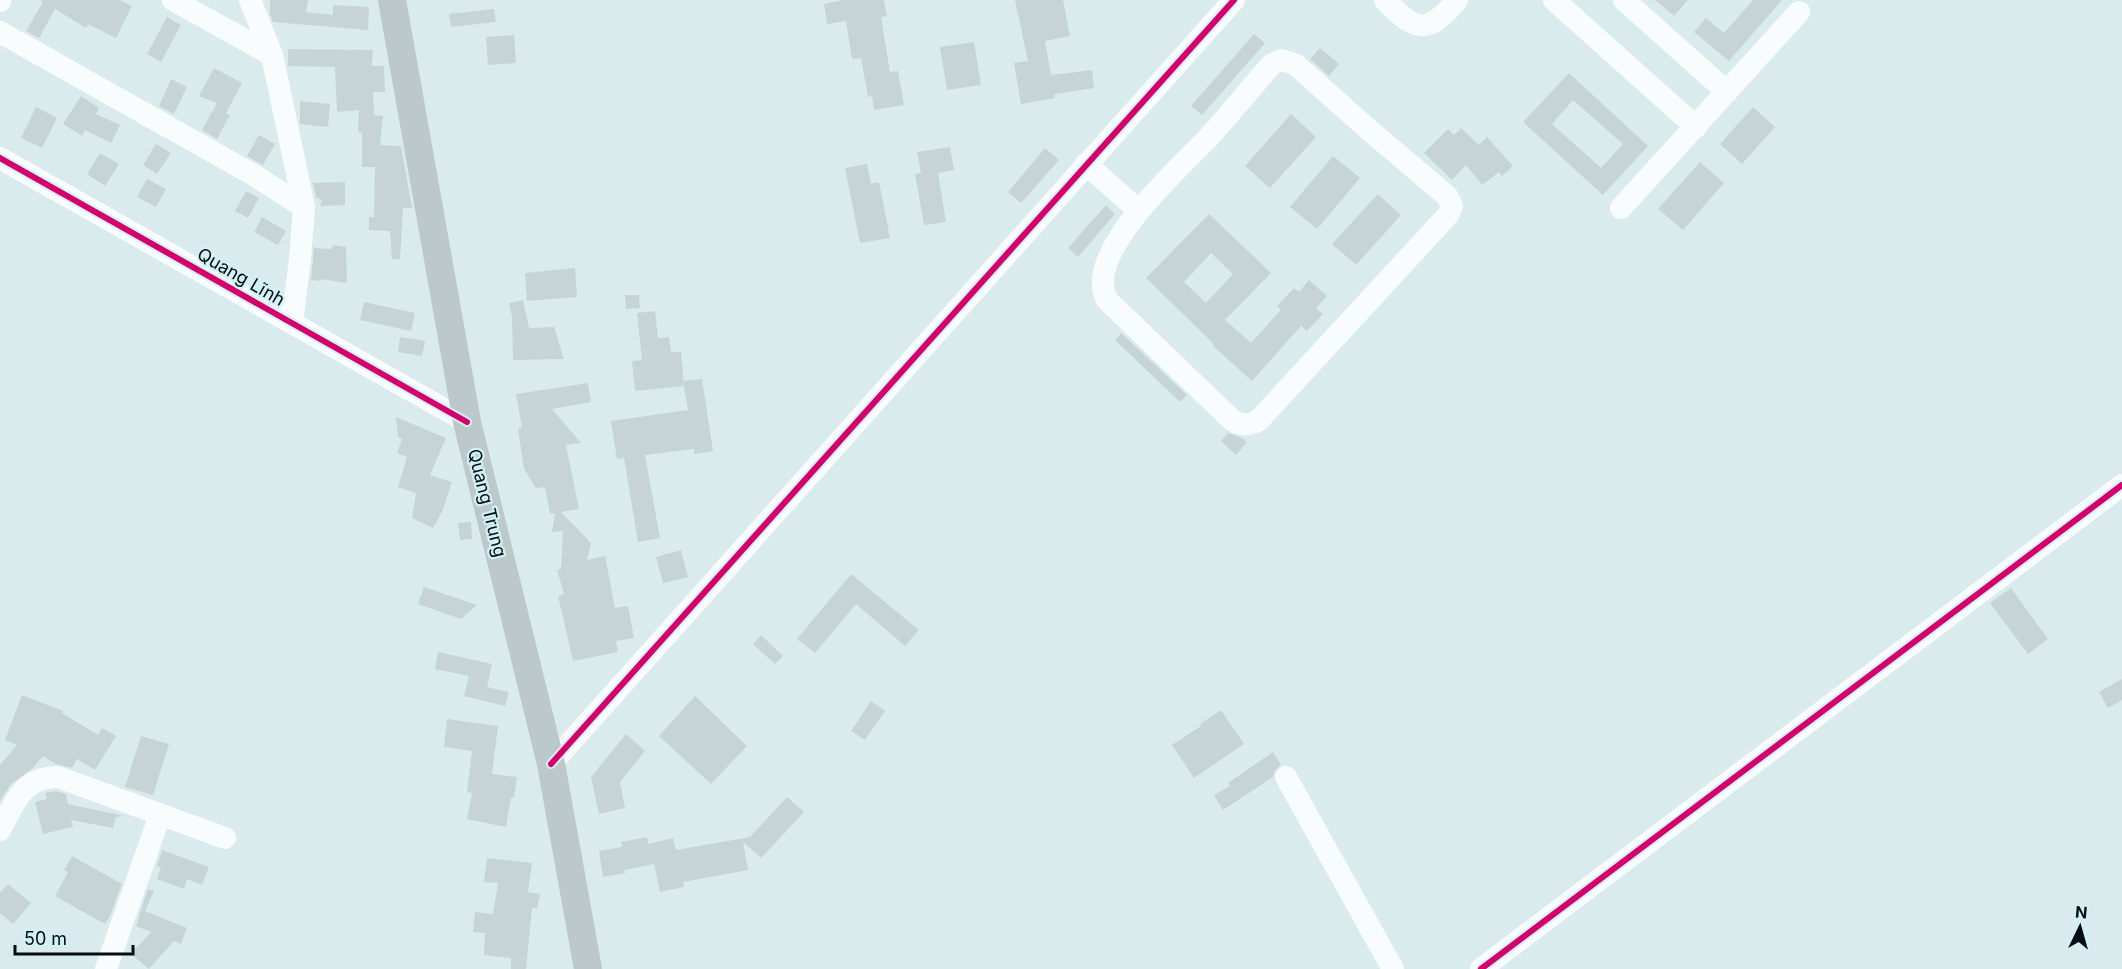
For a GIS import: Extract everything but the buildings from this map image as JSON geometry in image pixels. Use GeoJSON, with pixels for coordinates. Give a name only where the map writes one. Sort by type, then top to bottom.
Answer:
{"type":"FeatureCollection","features":[{"type":"Feature","properties":{"kind":"main road","name":"Quang Trung"},"geometry":{"type":"LineString","coordinates":[[392,0],[467,422],[551,764],[588,969]]}},
{"type":"Feature","properties":{"kind":"street"},"geometry":{"type":"LineString","coordinates":[[173,0],[272,55]]}},
{"type":"Feature","properties":{"kind":"street"},"geometry":{"type":"LineString","coordinates":[[250,0],[272,55],[304,207],[292,323]]}},
{"type":"Feature","properties":{"kind":"street"},"geometry":{"type":"LineString","coordinates":[[551,764],[1234,0]]}},
{"type":"Feature","properties":{"kind":"street"},"geometry":{"type":"LineString","coordinates":[[1385,0],[1406,21],[1415,25],[1423,25],[1435,22],[1457,0]]}},
{"type":"Feature","properties":{"kind":"street"},"geometry":{"type":"LineString","coordinates":[[1554,0],[1696,127]]}},
{"type":"Feature","properties":{"kind":"street"},"geometry":{"type":"LineString","coordinates":[[1624,0],[1727,92]]}},
{"type":"Feature","properties":{"kind":"street"},"geometry":{"type":"LineString","coordinates":[[1621,208],[1798,12]]}},
{"type":"Feature","properties":{"kind":"street"},"geometry":{"type":"LineString","coordinates":[[0,32],[252,174],[304,207]]}},
{"type":"Feature","properties":{"kind":"street"},"geometry":{"type":"LineString","coordinates":[[1281,60],[1295,64],[1447,196],[1452,206],[1448,215],[1258,420],[1247,425],[1232,420],[1107,300],[1103,292],[1104,267],[1137,210],[1209,137],[1271,65],[1281,60]]}},
{"type":"Feature","properties":{"kind":"street","name":"Quang Lĩnh"},"geometry":{"type":"LineString","coordinates":[[0,158],[467,422]]}},
{"type":"Feature","properties":{"kind":"street"},"geometry":{"type":"LineString","coordinates":[[1086,164],[1137,210]]}},
{"type":"Feature","properties":{"kind":"street"},"geometry":{"type":"LineString","coordinates":[[1481,969],[2122,485]]}},
{"type":"Feature","properties":{"kind":"street"},"geometry":{"type":"LineString","coordinates":[[0,830],[19,795],[38,780],[58,777],[225,838]]}},
{"type":"Feature","properties":{"kind":"street"},"geometry":{"type":"LineString","coordinates":[[1286,777],[1393,969]]}},
{"type":"Feature","properties":{"kind":"street"},"geometry":{"type":"LineString","coordinates":[[106,969],[160,815]]}},
{"type":"Feature","properties":{"kind":"cycle path"},"geometry":{"type":"LineString","coordinates":[[551,764],[1234,0]]}},
{"type":"Feature","properties":{"kind":"cycle path"},"geometry":{"type":"LineString","coordinates":[[0,158],[467,422]]}},
{"type":"Feature","properties":{"kind":"cycle path"},"geometry":{"type":"LineString","coordinates":[[1481,969],[2122,485]]}}]}
